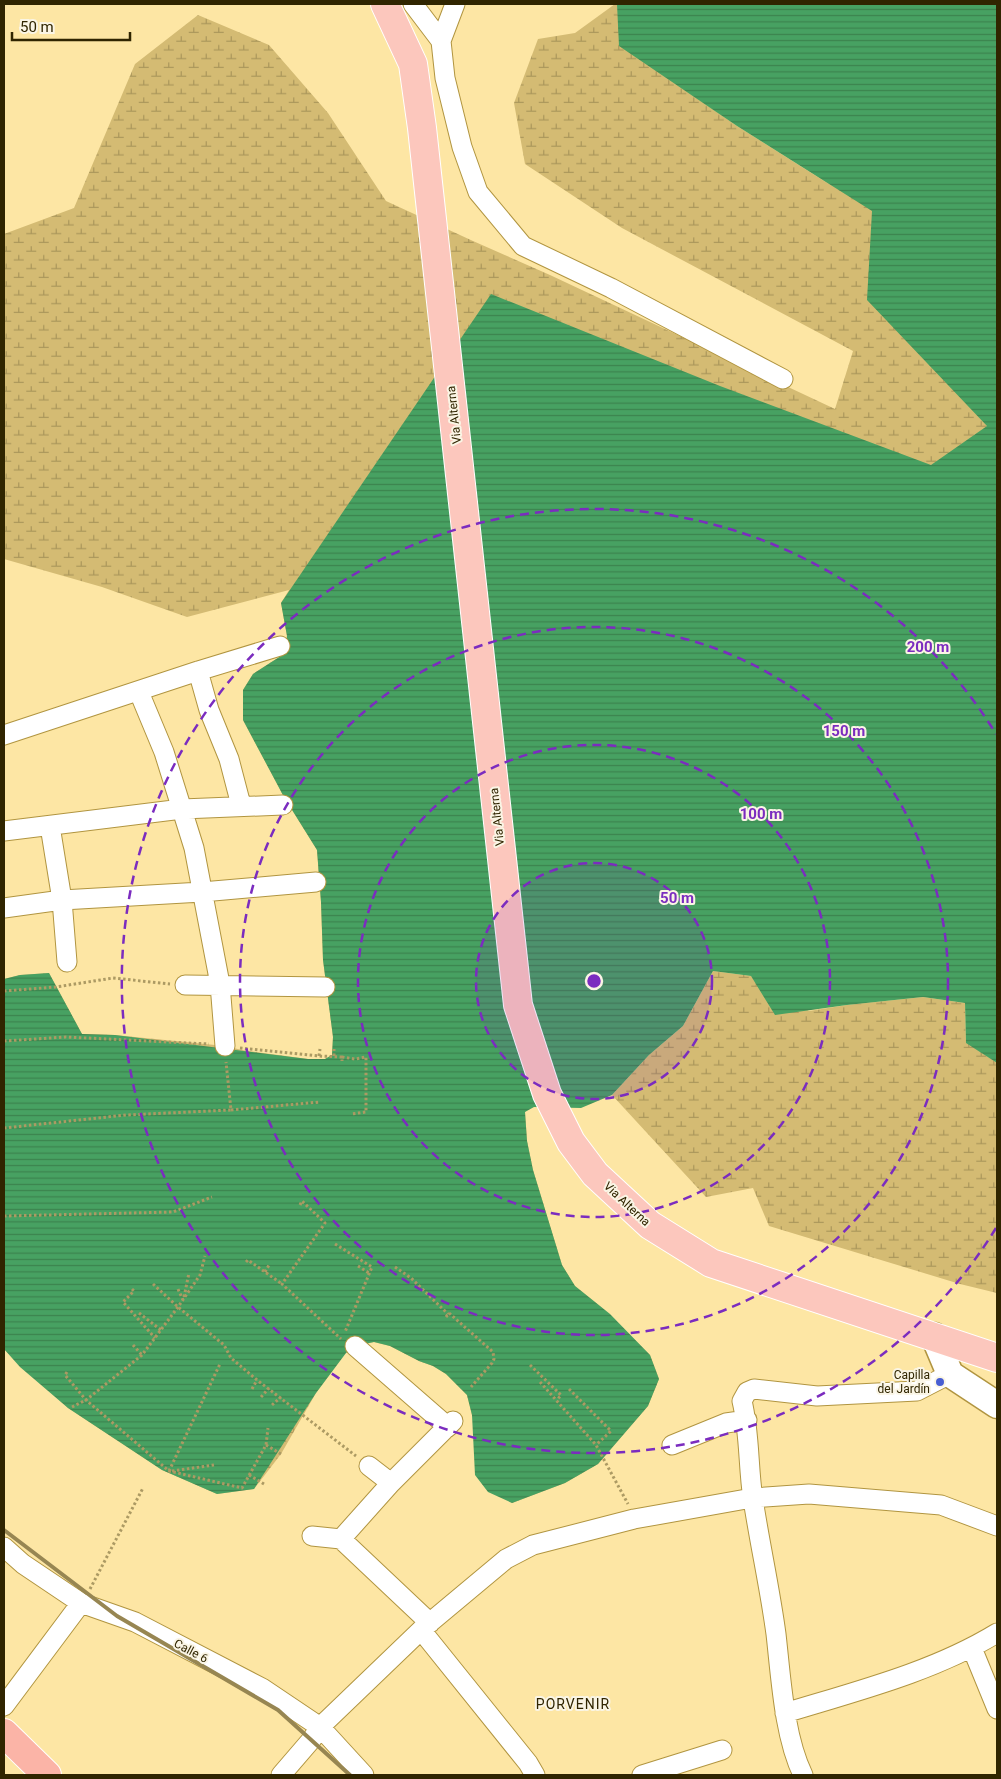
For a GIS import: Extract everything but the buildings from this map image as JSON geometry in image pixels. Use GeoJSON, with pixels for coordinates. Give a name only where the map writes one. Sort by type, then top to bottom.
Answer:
{"type":"FeatureCollection","features":[{"type":"Feature","properties":{"kind":"highway"},"geometry":{"type":"LineString","coordinates":[[4,1733],[47,1775]]}},
{"type":"Feature","properties":{"kind":"main road","name":"Via Alterna"},"geometry":{"type":"LineString","coordinates":[[385,4],[413,64],[422,128],[518,1004],[547,1094],[571,1142],[595,1174],[650,1225],[711,1263],[997,1358]]}},
{"type":"Feature","properties":{"kind":"main road"},"geometry":{"type":"LineString","coordinates":[[934,1336],[950,1374],[997,1405]]}},
{"type":"Feature","properties":{"kind":"street"},"geometry":{"type":"LineString","coordinates":[[413,4],[441,41]]}},
{"type":"Feature","properties":{"kind":"street"},"geometry":{"type":"LineString","coordinates":[[455,4],[441,41],[445,78],[462,147],[478,192],[522,246],[611,288],[783,379]]}},
{"type":"Feature","properties":{"kind":"street"},"geometry":{"type":"LineString","coordinates":[[4,735],[280,646]]}},
{"type":"Feature","properties":{"kind":"street"},"geometry":{"type":"LineString","coordinates":[[198,671],[209,710],[229,759],[241,805]]}},
{"type":"Feature","properties":{"kind":"street"},"geometry":{"type":"LineString","coordinates":[[139,692],[164,752],[194,848],[220,984],[225,1046]]}},
{"type":"Feature","properties":{"kind":"street"},"geometry":{"type":"LineString","coordinates":[[4,832],[182,809],[283,804]]}},
{"type":"Feature","properties":{"kind":"street"},"geometry":{"type":"LineString","coordinates":[[50,826],[62,900],[67,962]]}},
{"type":"Feature","properties":{"kind":"street"},"geometry":{"type":"LineString","coordinates":[[4,908],[62,900],[202,892],[316,882]]}},
{"type":"Feature","properties":{"kind":"street"},"geometry":{"type":"LineString","coordinates":[[185,985],[325,987]]}},
{"type":"Feature","properties":{"kind":"street"},"geometry":{"type":"LineString","coordinates":[[341,1539],[391,1483],[450,1424],[355,1346]]}},
{"type":"Feature","properties":{"kind":"street"},"geometry":{"type":"LineString","coordinates":[[803,1775],[798,1766],[785,1713],[771,1596],[752,1498],[746,1420],[742,1401],[747,1392],[754,1389],[817,1396],[917,1391],[950,1374]]}},
{"type":"Feature","properties":{"kind":"street"},"geometry":{"type":"LineString","coordinates":[[672,1445],[726,1423],[746,1420]]}},
{"type":"Feature","properties":{"kind":"street"},"geometry":{"type":"LineString","coordinates":[[369,1466],[391,1483]]}},
{"type":"Feature","properties":{"kind":"street"},"geometry":{"type":"LineString","coordinates":[[280,1775],[312,1739],[320,1727],[425,1627],[506,1559],[533,1545],[634,1519],[752,1498],[810,1494],[941,1505],[997,1526]]}},
{"type":"Feature","properties":{"kind":"street"},"geometry":{"type":"LineString","coordinates":[[312,1536],[341,1539],[425,1627],[528,1763],[535,1775]]}},
{"type":"Feature","properties":{"kind":"street","name":"Calle 6"},"geometry":{"type":"LineString","coordinates":[[4,1547],[23,1564],[81,1603],[135,1622],[262,1688],[320,1727],[364,1775]]}},
{"type":"Feature","properties":{"kind":"street"},"geometry":{"type":"LineString","coordinates":[[4,1706],[81,1603]]}},
{"type":"Feature","properties":{"kind":"street"},"geometry":{"type":"LineString","coordinates":[[785,1713],[901,1678],[972,1648],[997,1633]]}},
{"type":"Feature","properties":{"kind":"street"},"geometry":{"type":"LineString","coordinates":[[972,1648],[997,1709]]}},
{"type":"Feature","properties":{"kind":"street"},"geometry":{"type":"LineString","coordinates":[[642,1775],[722,1750]]}},
{"type":"Feature","properties":{"kind":"path"},"geometry":{"type":"LineString","coordinates":[[4,991],[113,978],[185,985]]}},
{"type":"Feature","properties":{"kind":"path"},"geometry":{"type":"LineString","coordinates":[[4,1041],[66,1037],[225,1046],[334,1056],[342,1059],[366,1057],[366,1112],[351,1114]]}},
{"type":"Feature","properties":{"kind":"path"},"geometry":{"type":"LineString","coordinates":[[225,1046],[231,1110]]}},
{"type":"Feature","properties":{"kind":"path"},"geometry":{"type":"LineString","coordinates":[[319,1056],[320,1049]]}},
{"type":"Feature","properties":{"kind":"path"},"geometry":{"type":"LineString","coordinates":[[334,1049],[334,1056]]}},
{"type":"Feature","properties":{"kind":"path"},"geometry":{"type":"LineString","coordinates":[[355,1059],[356,1054]]}},
{"type":"Feature","properties":{"kind":"path"},"geometry":{"type":"LineString","coordinates":[[4,1128],[126,1115],[255,1110],[320,1102]]}},
{"type":"Feature","properties":{"kind":"path"},"geometry":{"type":"LineString","coordinates":[[4,1216],[173,1212],[212,1197]]}},
{"type":"Feature","properties":{"kind":"path"},"geometry":{"type":"LineString","coordinates":[[282,1284],[325,1223],[302,1201],[300,1205]]}},
{"type":"Feature","properties":{"kind":"path"},"geometry":{"type":"LineString","coordinates":[[246,1262],[248,1260],[282,1284],[342,1340],[372,1267],[335,1244]]}},
{"type":"Feature","properties":{"kind":"path"},"geometry":{"type":"LineString","coordinates":[[72,1407],[86,1400],[142,1355],[200,1275],[205,1256]]}},
{"type":"Feature","properties":{"kind":"path"},"geometry":{"type":"LineString","coordinates":[[265,1272],[269,1265]]}},
{"type":"Feature","properties":{"kind":"path"},"geometry":{"type":"LineString","coordinates":[[358,1266],[369,1273]]}},
{"type":"Feature","properties":{"kind":"path"},"geometry":{"type":"LineString","coordinates":[[395,1267],[411,1278],[447,1316],[449,1313],[493,1352],[494,1359],[492,1363],[471,1387]]}},
{"type":"Feature","properties":{"kind":"path"},"geometry":{"type":"LineString","coordinates":[[183,1300],[189,1273]]}},
{"type":"Feature","properties":{"kind":"path"},"geometry":{"type":"LineString","coordinates":[[154,1284],[178,1307],[224,1345],[231,1358],[369,1466]]}},
{"type":"Feature","properties":{"kind":"path"},"geometry":{"type":"LineString","coordinates":[[132,1289],[134,1291],[123,1302],[155,1338]]}},
{"type":"Feature","properties":{"kind":"path"},"geometry":{"type":"LineString","coordinates":[[178,1289],[183,1300]]}},
{"type":"Feature","properties":{"kind":"path"},"geometry":{"type":"LineString","coordinates":[[139,1313],[161,1330]]}},
{"type":"Feature","properties":{"kind":"path"},"geometry":{"type":"LineString","coordinates":[[132,1345],[142,1355]]}},
{"type":"Feature","properties":{"kind":"path"},"geometry":{"type":"LineString","coordinates":[[168,1471],[220,1364]]}},
{"type":"Feature","properties":{"kind":"path"},"geometry":{"type":"LineString","coordinates":[[530,1365],[561,1395],[557,1400]]}},
{"type":"Feature","properties":{"kind":"path"},"geometry":{"type":"LineString","coordinates":[[67,1372],[65,1376],[86,1400],[168,1471],[242,1488],[266,1445],[268,1428]]}},
{"type":"Feature","properties":{"kind":"path"},"geometry":{"type":"LineString","coordinates":[[252,1389],[257,1380]]}},
{"type":"Feature","properties":{"kind":"path"},"geometry":{"type":"LineString","coordinates":[[540,1382],[596,1445],[596,1450],[629,1505]]}},
{"type":"Feature","properties":{"kind":"path"},"geometry":{"type":"LineString","coordinates":[[261,1396],[269,1388]]}},
{"type":"Feature","properties":{"kind":"path"},"geometry":{"type":"LineString","coordinates":[[569,1390],[611,1431],[596,1445]]}},
{"type":"Feature","properties":{"kind":"path"},"geometry":{"type":"LineString","coordinates":[[272,1405],[280,1397]]}},
{"type":"Feature","properties":{"kind":"path"},"geometry":{"type":"LineString","coordinates":[[266,1445],[281,1454]]}},
{"type":"Feature","properties":{"kind":"path"},"geometry":{"type":"LineString","coordinates":[[168,1471],[214,1466]]}},
{"type":"Feature","properties":{"kind":"path"},"geometry":{"type":"LineString","coordinates":[[249,1475],[264,1484]]}},
{"type":"Feature","properties":{"kind":"path"},"geometry":{"type":"LineString","coordinates":[[81,1603],[143,1488]]}},
{"type":"Feature","properties":{"kind":"green space"},"geometry":{"type":"Polygon","coordinates":[[[615,4],[933,4],[997,425],[525,1112],[527,1141],[533,1170],[562,1265],[575,1286],[601,1307],[650,1355],[659,1379],[648,1406],[598,1464],[565,1483],[512,1503],[472,1415],[467,1395],[446,1374],[433,1366],[390,1346],[374,1342],[355,1346],[346,1352],[316,1393],[281,1454],[254,1489],[217,1494],[162,1470],[68,1408],[4,1349],[4,979],[20,975],[49,973],[82,1034],[115,1035],[225,1046],[308,1059],[325,1059],[332,1055],[333,1037],[323,960],[317,850],[284,797],[243,720],[243,690],[253,674],[284,654],[287,636],[281,603],[289,590],[187,617],[102,587],[4,559],[4,234],[74,208],[135,64],[198,15],[269,45],[328,113],[386,201],[550,275],[835,409],[853,351],[622,228],[525,164],[514,103],[538,39],[575,33],[615,4]],[[649,65],[737,126],[832,186],[649,65]]]}},
{"type":"Feature","properties":{"kind":"green space"},"geometry":{"type":"Polygon","coordinates":[[[713,971],[751,976],[809,1011],[923,997],[965,1003],[966,1042],[997,1063],[997,1293],[960,1284],[769,1226],[753,1188],[706,1197],[612,1095],[649,1055],[683,1026],[713,971]]]}},
{"type":"Feature","properties":{"kind":"shaded area"},"geometry":{"type":"Polygon","coordinates":[[[617,4],[997,4],[997,1063],[966,1043],[965,1003],[923,997],[775,1015],[751,976],[713,971],[683,1026],[649,1055],[612,1095],[581,1108],[534,1107],[525,1112],[527,1141],[533,1170],[562,1265],[575,1286],[610,1314],[650,1355],[659,1379],[648,1406],[598,1464],[565,1483],[512,1503],[488,1492],[475,1475],[472,1415],[467,1395],[446,1374],[433,1366],[390,1346],[374,1342],[355,1346],[346,1353],[316,1393],[254,1489],[217,1494],[162,1470],[68,1408],[20,1367],[4,1349],[4,979],[20,975],[49,973],[82,1034],[115,1035],[308,1059],[325,1059],[332,1055],[333,1037],[323,960],[317,850],[284,797],[243,720],[243,690],[253,674],[284,654],[287,636],[281,603],[491,294],[720,386],[931,465],[987,426],[867,300],[872,211],[737,126],[619,46],[617,4]]]}},
{"type":"Feature","properties":{"kind":"railway"},"geometry":{"type":"LineString","coordinates":[[4,1530],[117,1616],[278,1710],[350,1775]]}},
{"type":"Feature","properties":{"kind":"place","name":"Capilla del Jardín"},"geometry":{"type":"Point","coordinates":[940,1382]}},
{"type":"Feature","properties":{"kind":"district","name":"PORVENIR"},"geometry":{"type":"Point","coordinates":[573,1704]}}]}
